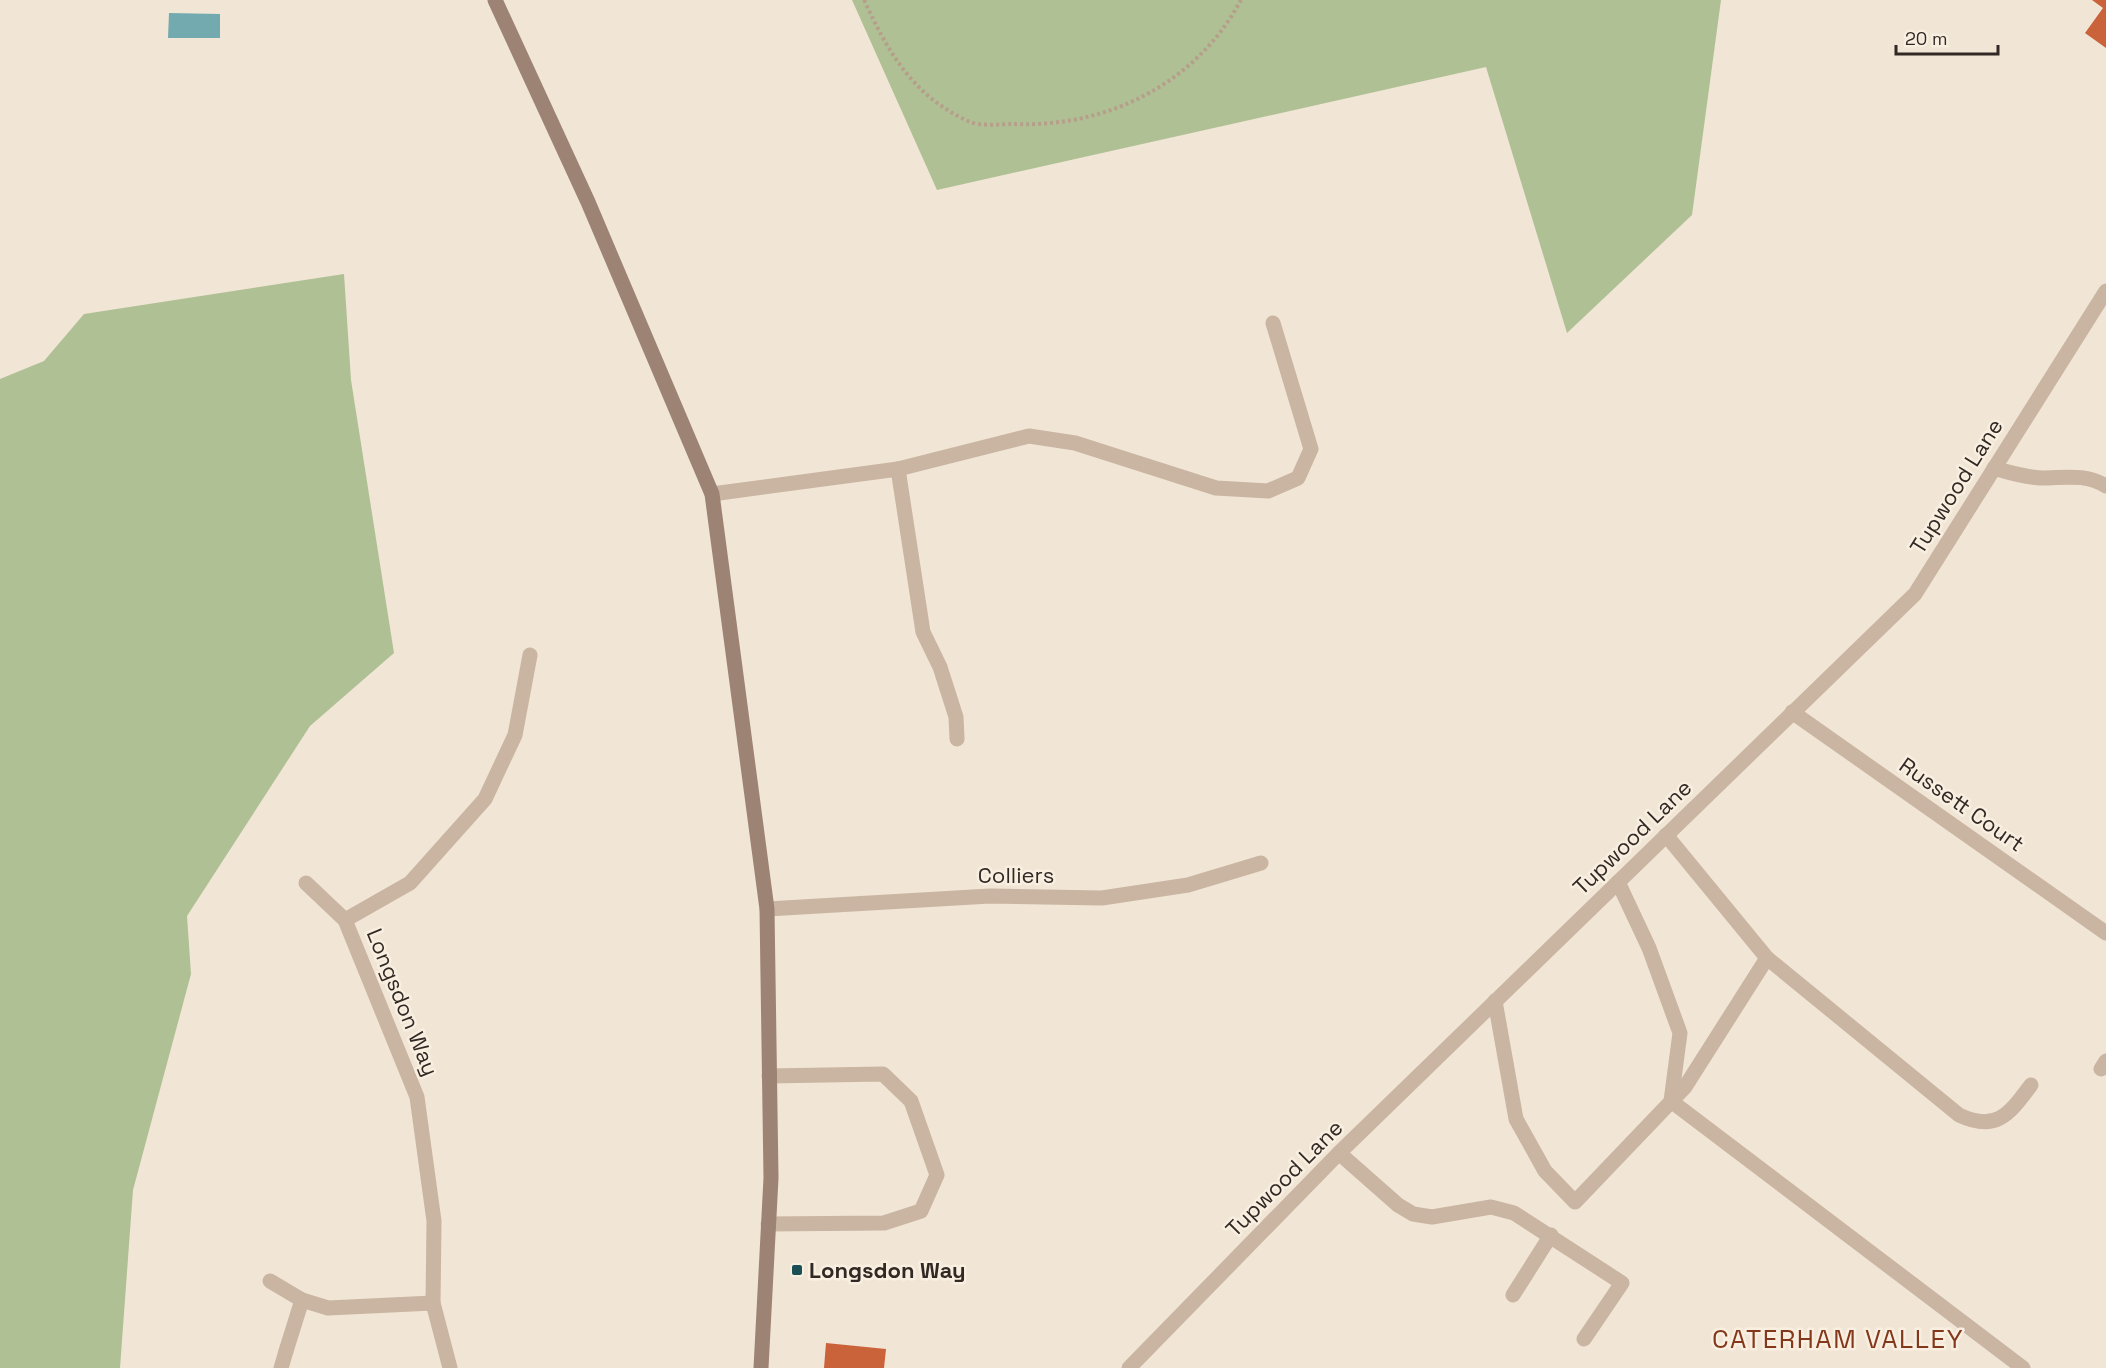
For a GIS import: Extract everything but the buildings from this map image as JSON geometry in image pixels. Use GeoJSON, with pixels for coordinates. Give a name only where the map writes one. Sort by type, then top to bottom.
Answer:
{"type":"FeatureCollection","features":[{"type":"Feature","properties":{"kind":"main road"},"geometry":{"type":"LineString","coordinates":[[495,0],[588,202],[712,494],[766,909],[771,1178],[761,1368]]}},
{"type":"Feature","properties":{"kind":"street","name":"Tupwood Lane"},"geometry":{"type":"LineString","coordinates":[[1129,1368],[1339,1153],[1915,594],[2106,291]]}},
{"type":"Feature","properties":{"kind":"street"},"geometry":{"type":"LineString","coordinates":[[712,494],[898,469],[1029,436],[1075,443],[1216,488],[1268,491],[1298,478],[1311,449],[1273,323]]}},
{"type":"Feature","properties":{"kind":"street"},"geometry":{"type":"LineString","coordinates":[[1994,468],[2014,475],[2040,478],[2079,476],[2093,478],[2106,486]]}},
{"type":"Feature","properties":{"kind":"street"},"geometry":{"type":"LineString","coordinates":[[898,469],[923,632],[940,667],[956,717],[957,739]]}},
{"type":"Feature","properties":{"kind":"street"},"geometry":{"type":"LineString","coordinates":[[345,920],[410,883],[485,799],[515,735],[530,655]]}},
{"type":"Feature","properties":{"kind":"street","name":"Russett Court"},"geometry":{"type":"LineString","coordinates":[[1792,712],[2106,933]]}},
{"type":"Feature","properties":{"kind":"street"},"geometry":{"type":"LineString","coordinates":[[1666,835],[1767,958],[1959,1115],[1973,1121],[2000,1119],[2010,1112],[2031,1085]]}},
{"type":"Feature","properties":{"kind":"street","name":"Colliers"},"geometry":{"type":"LineString","coordinates":[[766,909],[990,896],[1102,898],[1188,885],[1261,863]]}},
{"type":"Feature","properties":{"kind":"street","name":"Longsdon Way"},"geometry":{"type":"LineString","coordinates":[[306,882],[345,920],[417,1097],[434,1221],[433,1303],[450,1368]]}},
{"type":"Feature","properties":{"kind":"street"},"geometry":{"type":"LineString","coordinates":[[1618,882],[1649,948],[1680,1033],[1671,1101]]}},
{"type":"Feature","properties":{"kind":"street"},"geometry":{"type":"LineString","coordinates":[[1495,1001],[1516,1119],[1545,1171],[1575,1202],[1685,1087],[1767,958]]}},
{"type":"Feature","properties":{"kind":"street"},"geometry":{"type":"LineString","coordinates":[[768,1224],[884,1223],[921,1211],[937,1175],[911,1101],[883,1074],[769,1076]]}},
{"type":"Feature","properties":{"kind":"street"},"geometry":{"type":"LineString","coordinates":[[1671,1101],[2023,1368]]}},
{"type":"Feature","properties":{"kind":"street"},"geometry":{"type":"LineString","coordinates":[[1339,1153],[1398,1205],[1413,1214],[1432,1217],[1491,1207],[1514,1213],[1622,1284],[1584,1339]]}},
{"type":"Feature","properties":{"kind":"street"},"geometry":{"type":"LineString","coordinates":[[1513,1294],[1551,1236]]}},
{"type":"Feature","properties":{"kind":"street"},"geometry":{"type":"LineString","coordinates":[[270,1281],[302,1300],[328,1308],[433,1303]]}},
{"type":"Feature","properties":{"kind":"street"},"geometry":{"type":"LineString","coordinates":[[281,1368],[302,1300]]}},
{"type":"Feature","properties":{"kind":"path"},"geometry":{"type":"LineString","coordinates":[[864,0],[887,49],[918,89],[970,122],[1035,125],[1095,115],[1144,98],[1191,65],[1230,21],[1241,0]]}},
{"type":"Feature","properties":{"kind":"green space"},"geometry":{"type":"Polygon","coordinates":[[[852,0],[1721,0],[1692,215],[1567,333],[1486,67],[937,190],[852,0]]]}},
{"type":"Feature","properties":{"kind":"green space"},"geometry":{"type":"Polygon","coordinates":[[[344,274],[351,380],[394,653],[310,726],[187,916],[191,974],[133,1190],[120,1368],[0,1368],[0,379],[44,361],[84,314],[344,274]]]}},
{"type":"Feature","properties":{"kind":"water"},"geometry":{"type":"Polygon","coordinates":[[[169,13],[220,14],[220,38],[168,38],[169,13]]]}},
{"type":"Feature","properties":{"kind":"place","name":"Longsdon Way"},"geometry":{"type":"Point","coordinates":[797,1270]}},
{"type":"Feature","properties":{"kind":"district","name":"CATERHAM VALLEY"},"geometry":{"type":"Point","coordinates":[1838,1339]}}]}
